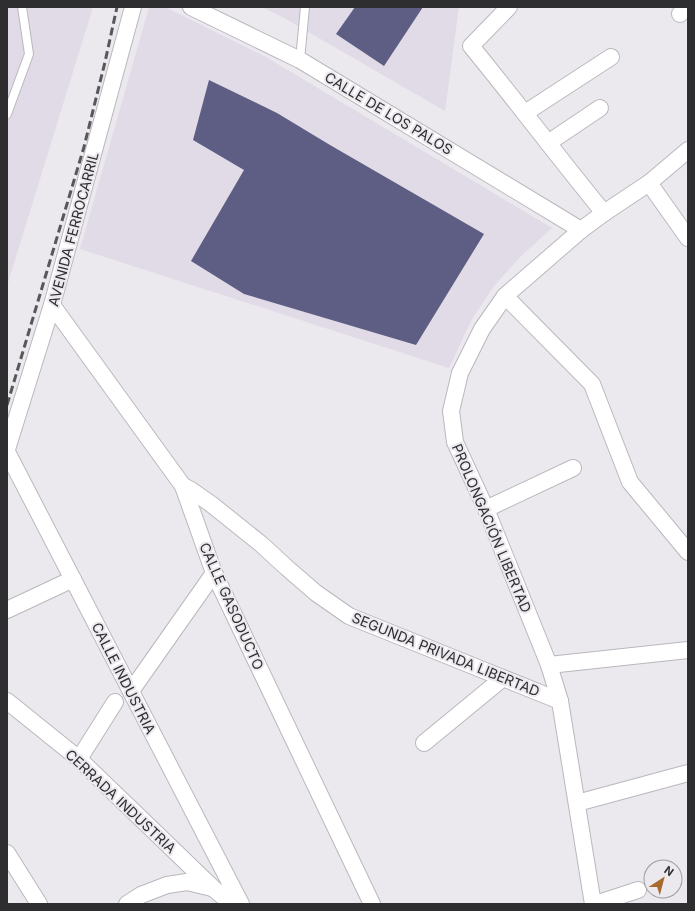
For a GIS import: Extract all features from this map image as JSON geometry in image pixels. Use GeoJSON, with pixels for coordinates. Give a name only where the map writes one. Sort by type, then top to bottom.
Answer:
{"type":"FeatureCollection","features":[{"type":"Feature","properties":{"kind":"street","name":"AVENIDA FERROCARRIL"},"geometry":{"type":"LineString","coordinates":[[7,450],[52,305],[133,7]]}},
{"type":"Feature","properties":{"kind":"street","name":"CALLE DE LOS PALOS"},"geometry":{"type":"LineString","coordinates":[[191,7],[300,60],[581,230]]}},
{"type":"Feature","properties":{"kind":"street"},"geometry":{"type":"LineString","coordinates":[[509,7],[471,46],[604,213]]}},
{"type":"Feature","properties":{"kind":"street"},"geometry":{"type":"LineString","coordinates":[[525,113],[611,58]]}},
{"type":"Feature","properties":{"kind":"street"},"geometry":{"type":"LineString","coordinates":[[548,143],[600,108]]}},
{"type":"Feature","properties":{"kind":"street","name":"PROLONGACIÓN LIBERTAD"},"geometry":{"type":"LineString","coordinates":[[594,904],[560,701],[548,665],[486,509],[455,442],[451,411],[460,373],[482,329],[505,296],[581,230],[649,183],[688,150]]}},
{"type":"Feature","properties":{"kind":"street"},"geometry":{"type":"LineString","coordinates":[[649,183],[688,238]]}},
{"type":"Feature","properties":{"kind":"street"},"geometry":{"type":"LineString","coordinates":[[505,296],[592,384],[630,482],[688,552]]}},
{"type":"Feature","properties":{"kind":"street","name":"CALLE GASODUCTO"},"geometry":{"type":"LineString","coordinates":[[52,305],[183,486],[214,573],[372,904]]}},
{"type":"Feature","properties":{"kind":"street","name":"CALLE INDUSTRIA"},"geometry":{"type":"LineString","coordinates":[[7,450],[241,904]]}},
{"type":"Feature","properties":{"kind":"street"},"geometry":{"type":"LineString","coordinates":[[486,509],[573,468]]}},
{"type":"Feature","properties":{"kind":"street","name":"SEGUNDA PRIVADA LIBERTAD"},"geometry":{"type":"LineString","coordinates":[[183,486],[212,504],[261,544],[316,593],[349,616],[560,701]]}},
{"type":"Feature","properties":{"kind":"street"},"geometry":{"type":"LineString","coordinates":[[132,691],[214,573]]}},
{"type":"Feature","properties":{"kind":"street"},"geometry":{"type":"LineString","coordinates":[[7,610],[73,579]]}},
{"type":"Feature","properties":{"kind":"street"},"geometry":{"type":"LineString","coordinates":[[548,665],[688,650]]}},
{"type":"Feature","properties":{"kind":"street"},"geometry":{"type":"LineString","coordinates":[[424,743],[503,678]]}},
{"type":"Feature","properties":{"kind":"street","name":"CERRADA INDUSTRIA"},"geometry":{"type":"LineString","coordinates":[[7,702],[79,759],[214,889],[232,904]]}},
{"type":"Feature","properties":{"kind":"street"},"geometry":{"type":"LineString","coordinates":[[79,759],[116,702]]}},
{"type":"Feature","properties":{"kind":"street"},"geometry":{"type":"LineString","coordinates":[[577,803],[688,773]]}},
{"type":"Feature","properties":{"kind":"street"},"geometry":{"type":"LineString","coordinates":[[7,853],[39,904]]}},
{"type":"Feature","properties":{"kind":"street"},"geometry":{"type":"LineString","coordinates":[[128,904],[141,895],[167,885],[187,882],[214,889]]}},
{"type":"Feature","properties":{"kind":"street"},"geometry":{"type":"LineString","coordinates":[[594,904],[638,890]]}},
{"type":"Feature","properties":{"kind":"lane"},"geometry":{"type":"LineString","coordinates":[[7,114],[28,54],[22,7]]}},
{"type":"Feature","properties":{"kind":"lane"},"geometry":{"type":"LineString","coordinates":[[300,60],[305,7]]}},
{"type":"Feature","properties":{"kind":"shaded area"},"geometry":{"type":"Polygon","coordinates":[[[7,7],[93,7],[7,286],[7,7]]]}},
{"type":"Feature","properties":{"kind":"shaded area"},"geometry":{"type":"Polygon","coordinates":[[[149,7],[165,7],[266,57],[552,228],[520,257],[494,286],[472,319],[449,368],[80,249],[149,7]]]}},
{"type":"Feature","properties":{"kind":"shaded area"},"geometry":{"type":"Polygon","coordinates":[[[262,7],[459,7],[445,111],[286,19],[262,7]]]}},
{"type":"Feature","properties":{"kind":"building"},"geometry":{"type":"Polygon","coordinates":[[[355,7],[423,7],[384,66],[336,34],[355,7]]]}},
{"type":"Feature","properties":{"kind":"building"},"geometry":{"type":"Polygon","coordinates":[[[209,80],[277,113],[484,234],[416,345],[244,294],[191,261],[244,170],[193,140],[209,80]]]}},
{"type":"Feature","properties":{"kind":"railway"},"geometry":{"type":"LineString","coordinates":[[7,405],[84,147],[117,7]]}}]}
